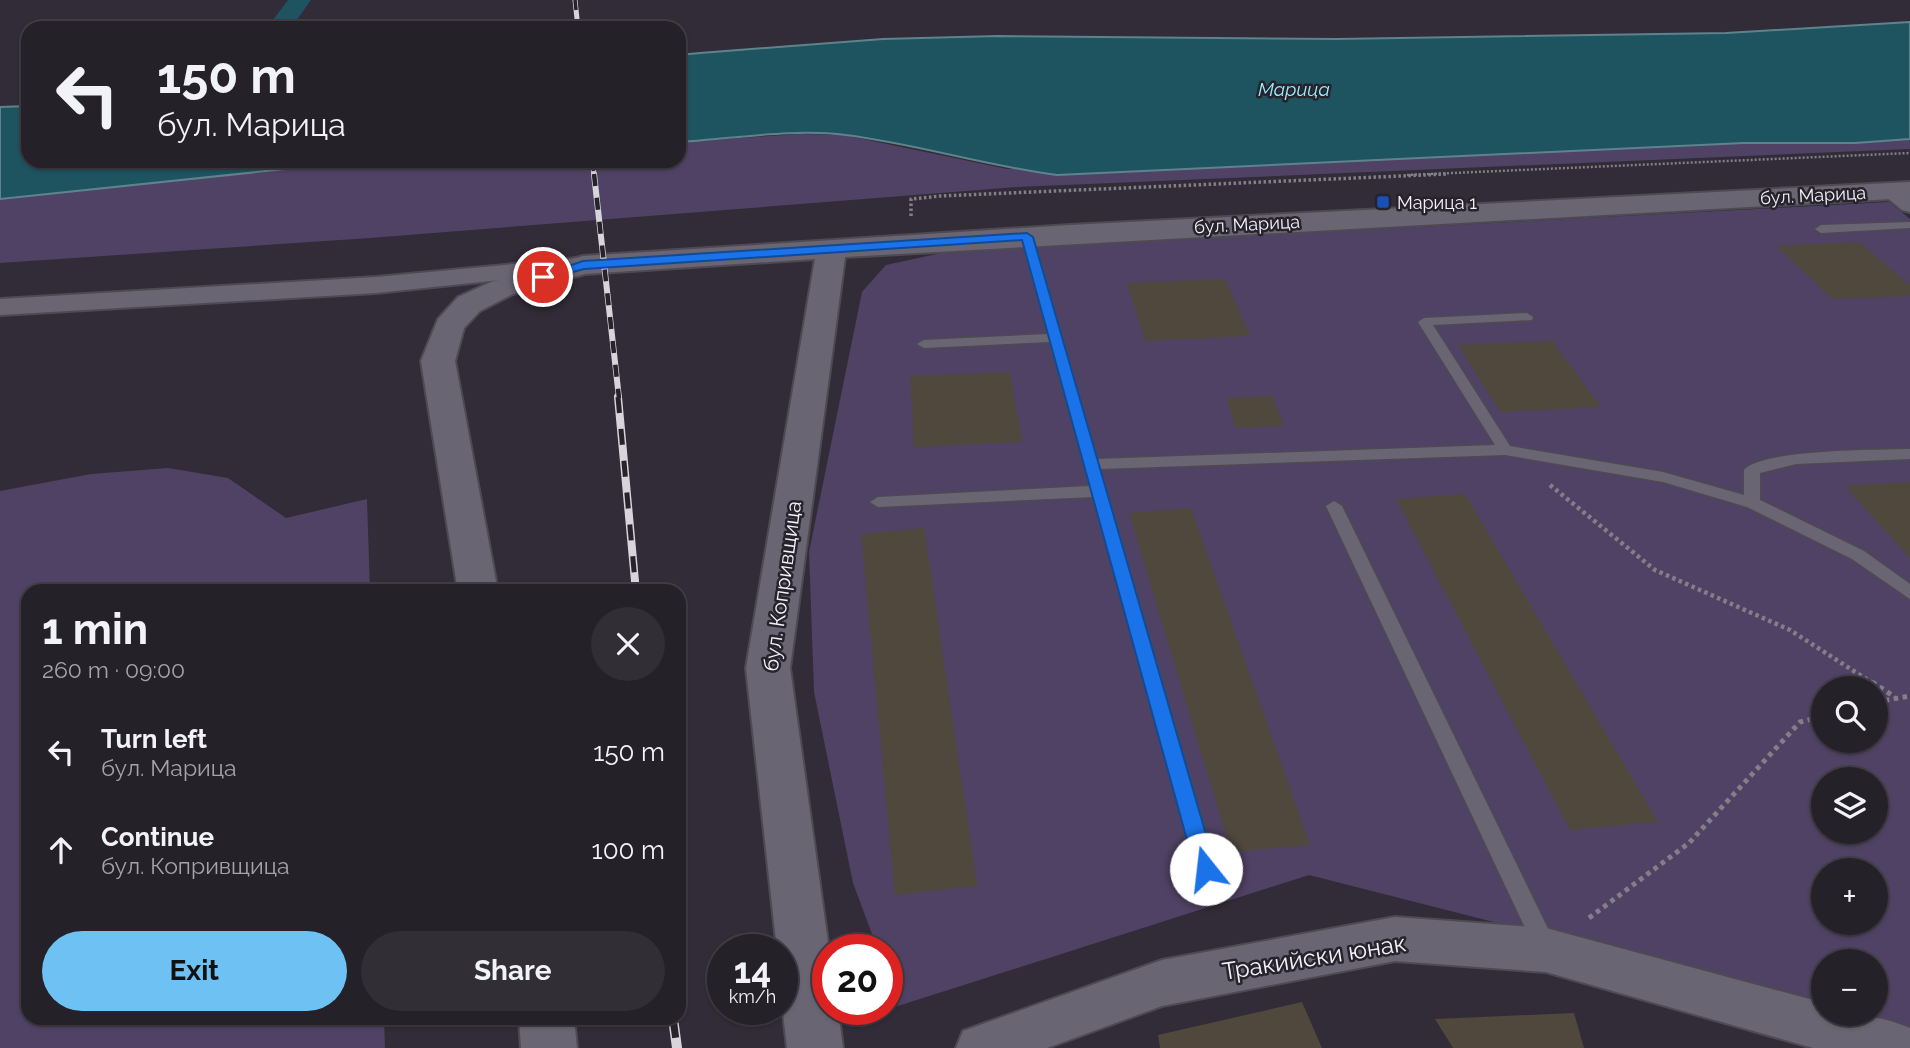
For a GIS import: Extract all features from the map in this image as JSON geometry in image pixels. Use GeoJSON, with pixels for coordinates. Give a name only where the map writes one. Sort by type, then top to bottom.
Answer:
{"type":"FeatureCollection","features":[{"type":"Feature","properties":{"kind":"main road","name":"бул. Марица"},"geometry":{"type":"LineString","coordinates":[[583,265],[1027,237],[1904,195]]}},
{"type":"Feature","properties":{"kind":"main road","name":"бул. Копривщица"},"geometry":{"type":"LineString","coordinates":[[815,1048],[768,668],[831,250]]}},
{"type":"Feature","properties":{"kind":"main road"},"geometry":{"type":"LineString","coordinates":[[477,584],[438,361],[449,326],[469,304],[502,288],[583,265]]}},
{"type":"Feature","properties":{"kind":"main road"},"geometry":{"type":"LineString","coordinates":[[547,1025],[549,1048]]}},
{"type":"Feature","properties":{"kind":"street"},"geometry":{"type":"LineString","coordinates":[[0,307],[376,285],[583,265]]}},
{"type":"Feature","properties":{"kind":"street","name":"Тракийски юнак"},"geometry":{"type":"LineString","coordinates":[[979,1048],[1162,983],[1395,939],[1546,950],[1899,1048]]}},
{"type":"Feature","properties":{"kind":"lane"},"geometry":{"type":"LineString","coordinates":[[1821,229],[1910,225]]}},
{"type":"Feature","properties":{"kind":"lane"},"geometry":{"type":"LineString","coordinates":[[1027,237],[1206,869]]}},
{"type":"Feature","properties":{"kind":"lane"},"geometry":{"type":"LineString","coordinates":[[1505,450],[1424,322],[1527,317]]}},
{"type":"Feature","properties":{"kind":"lane"},"geometry":{"type":"LineString","coordinates":[[924,344],[1055,338]]}},
{"type":"Feature","properties":{"kind":"lane"},"geometry":{"type":"LineString","coordinates":[[1090,464],[1505,450],[1663,477],[1752,503],[1858,555],[1910,593]]}},
{"type":"Feature","properties":{"kind":"lane"},"geometry":{"type":"LineString","coordinates":[[1752,503],[1752,470],[1796,459],[1910,454]]}},
{"type":"Feature","properties":{"kind":"lane"},"geometry":{"type":"LineString","coordinates":[[878,502],[1098,491]]}},
{"type":"Feature","properties":{"kind":"lane"},"geometry":{"type":"LineString","coordinates":[[1334,506],[1546,950]]}},
{"type":"Feature","properties":{"kind":"path"},"geometry":{"type":"LineString","coordinates":[[914,244],[911,199],[930,197],[1910,153]]}},
{"type":"Feature","properties":{"kind":"path"},"geometry":{"type":"LineString","coordinates":[[1505,450],[1655,570],[1790,630],[1895,697]]}},
{"type":"Feature","properties":{"kind":"path"},"geometry":{"type":"LineString","coordinates":[[1888,699],[1910,696]]}},
{"type":"Feature","properties":{"kind":"path"},"geometry":{"type":"LineString","coordinates":[[1546,950],[1689,843],[1800,722],[1811,719]]}},
{"type":"Feature","properties":{"kind":"shaded area"},"geometry":{"type":"Polygon","coordinates":[[[800,134],[844,135],[1007,169],[1743,143],[1855,143],[1910,139],[1910,149],[1017,187],[370,238],[0,263],[0,199],[295,168],[686,168],[686,142],[800,134]]]}},
{"type":"Feature","properties":{"kind":"shaded area"},"geometry":{"type":"Polygon","coordinates":[[[1889,202],[1910,219],[1910,1029],[1888,1023],[1888,949],[1811,949],[1811,1003],[1309,875],[903,1004],[903,934],[872,934],[853,883],[814,692],[809,552],[862,292],[886,265],[946,252],[1889,202]]]}},
{"type":"Feature","properties":{"kind":"shaded area"},"geometry":{"type":"Polygon","coordinates":[[[168,468],[228,478],[286,518],[367,499],[370,584],[21,584],[21,1025],[384,1025],[385,1048],[0,1048],[0,491],[91,474],[168,468]]]}},
{"type":"Feature","properties":{"kind":"water","name":"Марица"},"geometry":{"type":"Polygon","coordinates":[[[1910,22],[1910,139],[1855,143],[1743,143],[1057,175],[873,139],[826,133],[784,133],[686,141],[686,54],[883,39],[998,36],[1336,39],[1726,33],[1910,22]]]}},
{"type":"Feature","properties":{"kind":"water"},"geometry":{"type":"Polygon","coordinates":[[[21,106],[21,168],[295,168],[0,199],[0,107],[21,106]]]}},
{"type":"Feature","properties":{"kind":"building"},"geometry":{"type":"Polygon","coordinates":[[[1859,242],[1910,285],[1910,296],[1833,299],[1776,246],[1859,242]]]}},
{"type":"Feature","properties":{"kind":"building"},"geometry":{"type":"Polygon","coordinates":[[[1225,279],[1250,336],[1145,341],[1127,283],[1225,279]]]}},
{"type":"Feature","properties":{"kind":"building"},"geometry":{"type":"Polygon","coordinates":[[[1552,341],[1601,407],[1500,412],[1458,345],[1552,341]]]}},
{"type":"Feature","properties":{"kind":"building"},"geometry":{"type":"Polygon","coordinates":[[[1010,372],[1022,442],[914,447],[910,376],[1010,372]]]}},
{"type":"Feature","properties":{"kind":"building"},"geometry":{"type":"Polygon","coordinates":[[[1272,396],[1284,426],[1236,428],[1226,398],[1272,396]]]}},
{"type":"Feature","properties":{"kind":"building"},"geometry":{"type":"Polygon","coordinates":[[[1910,482],[1910,558],[1845,486],[1910,482]]]}},
{"type":"Feature","properties":{"kind":"building"},"geometry":{"type":"Polygon","coordinates":[[[1465,494],[1658,822],[1570,830],[1396,499],[1465,494]]]}},
{"type":"Feature","properties":{"kind":"building"},"geometry":{"type":"Polygon","coordinates":[[[1191,508],[1310,845],[1231,852],[1129,513],[1191,508]]]}},
{"type":"Feature","properties":{"kind":"building"},"geometry":{"type":"Polygon","coordinates":[[[924,528],[977,886],[895,895],[861,534],[924,528]]]}},
{"type":"Feature","properties":{"kind":"building"},"geometry":{"type":"Polygon","coordinates":[[[1302,1002],[1322,1048],[1160,1048],[1158,1035],[1302,1002]]]}},
{"type":"Feature","properties":{"kind":"building"},"geometry":{"type":"Polygon","coordinates":[[[1574,1013],[1584,1048],[1453,1048],[1435,1019],[1574,1013]]]}},
{"type":"Feature","properties":{"kind":"waterway"},"geometry":{"type":"LineString","coordinates":[[284,21],[300,0]]}},
{"type":"Feature","properties":{"kind":"railway"},"geometry":{"type":"LineString","coordinates":[[575,0],[577,21]]}},
{"type":"Feature","properties":{"kind":"railway"},"geometry":{"type":"LineString","coordinates":[[593,168],[594,175]]}},
{"type":"Feature","properties":{"kind":"railway"},"geometry":{"type":"LineString","coordinates":[[594,174],[619,398]]}},
{"type":"Feature","properties":{"kind":"railway"},"geometry":{"type":"LineString","coordinates":[[618,397],[635,584]]}},
{"type":"Feature","properties":{"kind":"railway"},"geometry":{"type":"LineString","coordinates":[[674,1025],[677,1048]]}},
{"type":"Feature","properties":{"kind":"place","name":"Марица 1"},"geometry":{"type":"Point","coordinates":[1383,202]}},
{"type":"Feature","properties":{"kind":"route"},"geometry":{"type":"LineString","coordinates":[[543,277],[583,265],[1027,237],[1206,869]]}}]}
